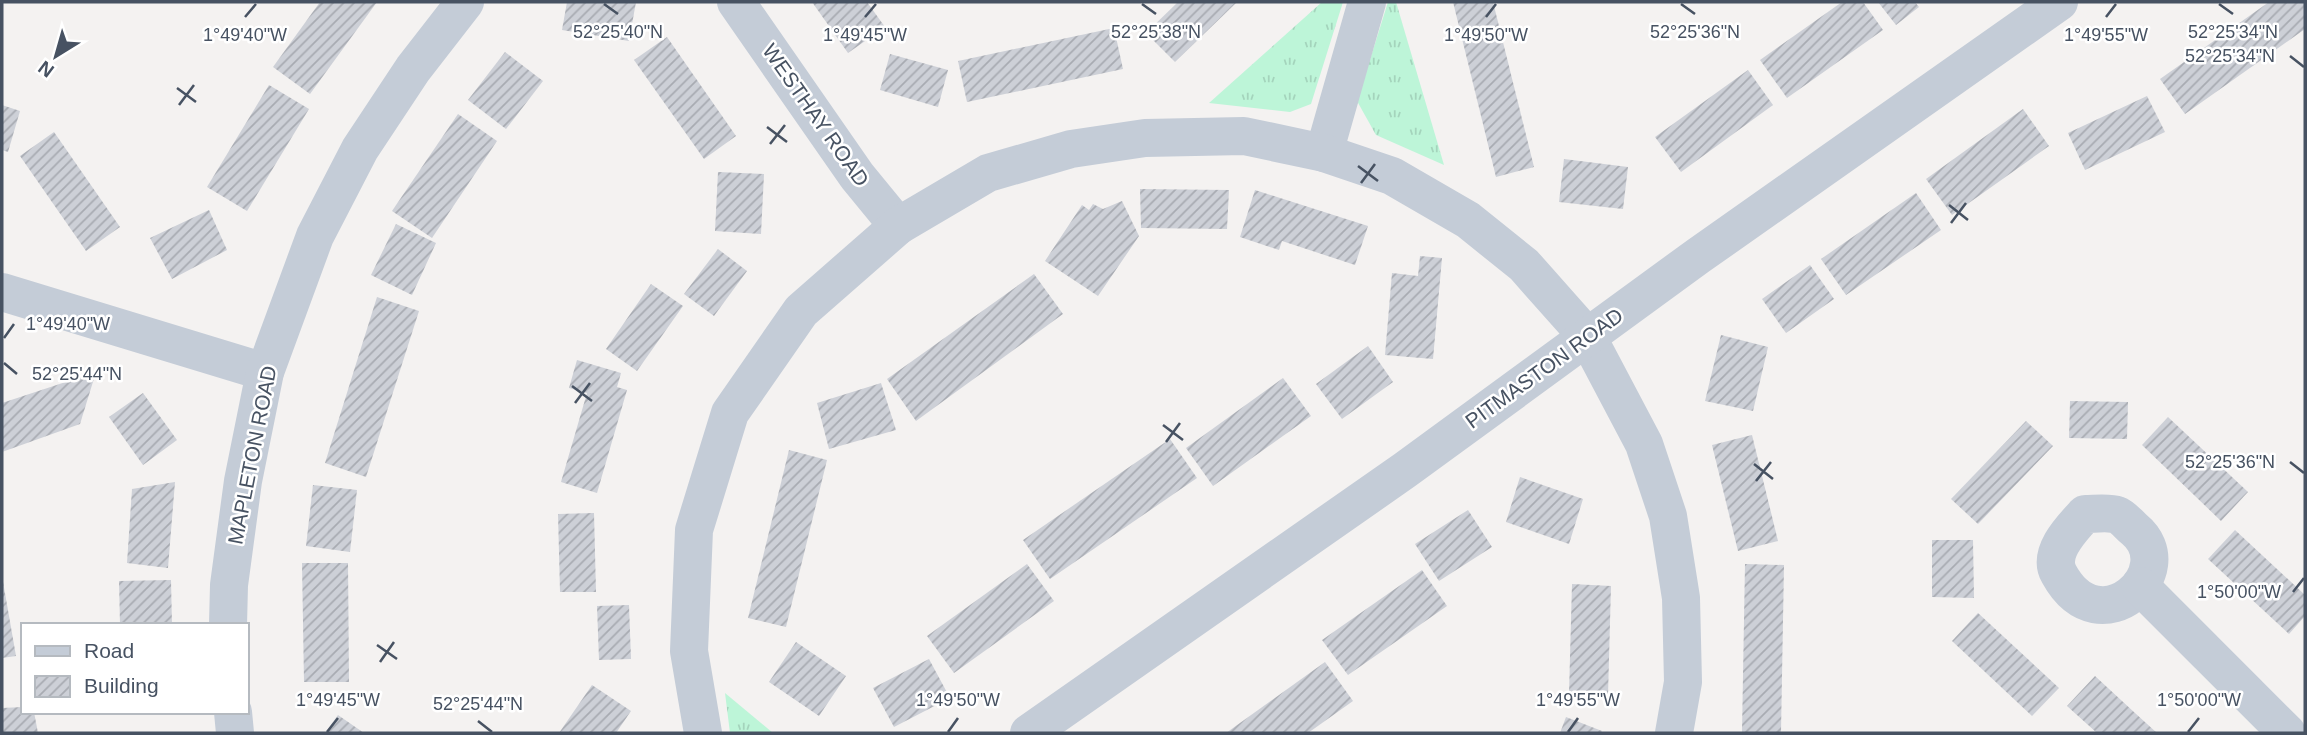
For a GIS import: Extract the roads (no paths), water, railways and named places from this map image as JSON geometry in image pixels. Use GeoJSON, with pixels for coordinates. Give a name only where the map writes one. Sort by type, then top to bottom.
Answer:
{"type":"FeatureCollection","features":[{"type":"Feature","properties":{"kind":"street","name":"MAPLETON ROAD"},"geometry":{"type":"LineString","coordinates":[[228,623],[229,585],[243,481],[265,372],[315,236],[360,149],[413,69],[465,2]]}},
{"type":"Feature","properties":{"kind":"street","name":"WESTHAY ROAD"},"geometry":{"type":"LineString","coordinates":[[736,2],[857,176],[898,226]]}},
{"type":"Feature","properties":{"kind":"street"},"geometry":{"type":"LineString","coordinates":[[1324,153],[1367,2]]}},
{"type":"Feature","properties":{"kind":"street","name":"PITMASTON ROAD"},"geometry":{"type":"LineString","coordinates":[[1029,733],[1405,470],[1587,336],[2059,2]]}},
{"type":"Feature","properties":{"kind":"street"},"geometry":{"type":"LineString","coordinates":[[703,733],[689,651],[694,530],[730,413],[801,312],[898,226],[988,173],[1071,149],[1145,138],[1244,136],[1324,153],[1392,176],[1468,220],[1524,265],[1587,336],[1644,443],[1668,516],[1681,598],[1683,682],[1674,733]]}},
{"type":"Feature","properties":{"kind":"street"},"geometry":{"type":"LineString","coordinates":[[2,292],[265,372]]}},
{"type":"Feature","properties":{"kind":"street"},"geometry":{"type":"LineString","coordinates":[[2140,586],[2287,733]]}},
{"type":"Feature","properties":{"kind":"street"},"geometry":{"type":"LineString","coordinates":[[233,714],[235,733]]}}]}
